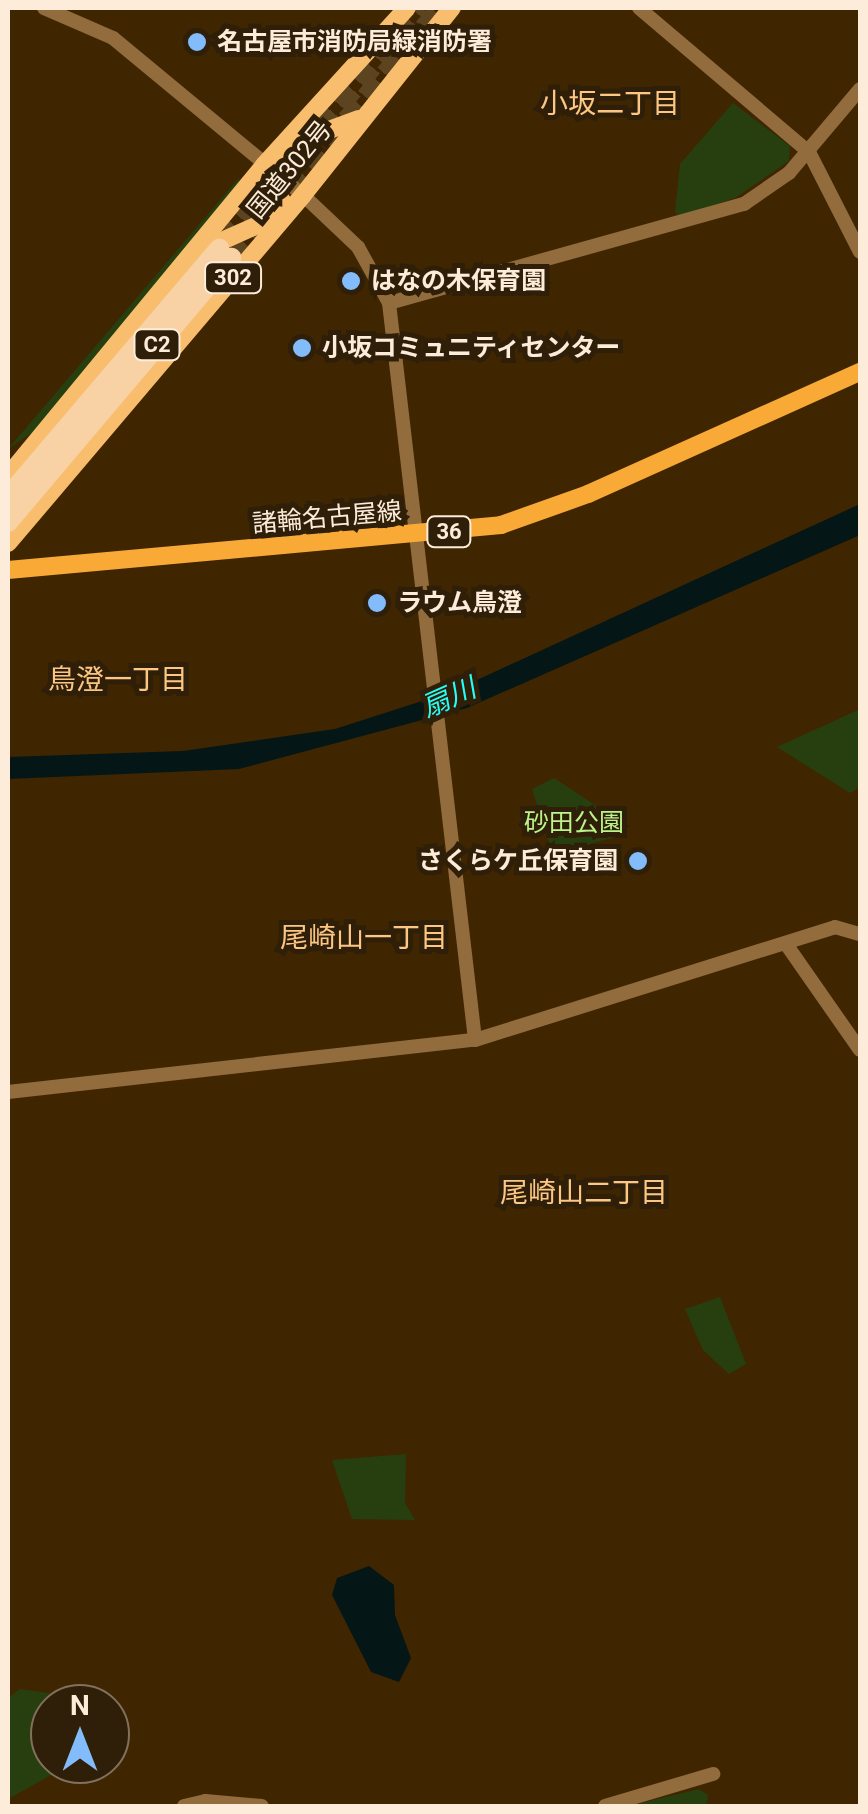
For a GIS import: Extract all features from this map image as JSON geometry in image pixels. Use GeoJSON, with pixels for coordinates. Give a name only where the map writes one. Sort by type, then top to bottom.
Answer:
{"type":"FeatureCollection","features":[{"type":"Feature","properties":{"kind":"highway","name":"国道302号"},"geometry":{"type":"LineString","coordinates":[[8,476],[264,165],[406,8]]}},
{"type":"Feature","properties":{"kind":"highway","name":"国道302号"},"geometry":{"type":"LineString","coordinates":[[8,542],[302,196],[452,8]]}},
{"type":"Feature","properties":{"kind":"highway"},"geometry":{"type":"LineString","coordinates":[[264,165],[278,164],[310,137],[368,113]]}},
{"type":"Feature","properties":{"kind":"highway"},"geometry":{"type":"LineString","coordinates":[[188,262],[218,239],[260,224],[282,201],[302,196]]}},
{"type":"Feature","properties":{"kind":"highway","name":"C2"},"geometry":{"type":"LineString","coordinates":[[8,497],[76,428],[225,253]]}},
{"type":"Feature","properties":{"kind":"highway","name":"C2"},"geometry":{"type":"LineString","coordinates":[[8,522],[76,428]]}},
{"type":"Feature","properties":{"kind":"main road","name":"諸輪名古屋線"},"geometry":{"type":"LineString","coordinates":[[8,570],[417,541],[530,516],[860,372]]}},
{"type":"Feature","properties":{"kind":"main road","name":"諸輪名古屋線"},"geometry":{"type":"LineString","coordinates":[[8,581],[417,541],[562,515],[860,384]]}},
{"type":"Feature","properties":{"kind":"street"},"geometry":{"type":"LineString","coordinates":[[44,8],[112,38],[302,196],[358,247],[389,303],[475,1040]]}},
{"type":"Feature","properties":{"kind":"street"},"geometry":{"type":"LineString","coordinates":[[639,8],[809,152],[860,252]]}},
{"type":"Feature","properties":{"kind":"street"},"geometry":{"type":"LineString","coordinates":[[389,303],[714,217],[768,190],[809,152],[860,89]]}},
{"type":"Feature","properties":{"kind":"street"},"geometry":{"type":"LineString","coordinates":[[8,1092],[475,1040],[842,926],[860,934]]}},
{"type":"Feature","properties":{"kind":"street"},"geometry":{"type":"LineString","coordinates":[[786,944],[860,1050]]}},
{"type":"Feature","properties":{"kind":"street"},"geometry":{"type":"LineString","coordinates":[[605,1806],[713,1774]]}},
{"type":"Feature","properties":{"kind":"street"},"geometry":{"type":"LineString","coordinates":[[184,1806],[204,1801],[262,1806]]}},
{"type":"Feature","properties":{"kind":"green space"},"geometry":{"type":"Polygon","coordinates":[[[733,103],[790,146],[789,161],[735,198],[680,217],[675,212],[680,164],[733,103]]]}},
{"type":"Feature","properties":{"kind":"green space"},"geometry":{"type":"Polygon","coordinates":[[[238,179],[243,183],[36,430],[8,449],[238,179]]]}},
{"type":"Feature","properties":{"kind":"green space"},"geometry":{"type":"Polygon","coordinates":[[[860,709],[860,787],[850,793],[777,747],[860,709]]]}},
{"type":"Feature","properties":{"kind":"green space","name":"砂田公園"},"geometry":{"type":"Polygon","coordinates":[[[554,778],[627,826],[626,834],[553,854],[532,789],[554,778]]]}},
{"type":"Feature","properties":{"kind":"green space"},"geometry":{"type":"Polygon","coordinates":[[[720,1297],[746,1364],[729,1374],[703,1350],[685,1309],[720,1297]]]}},
{"type":"Feature","properties":{"kind":"green space"},"geometry":{"type":"Polygon","coordinates":[[[406,1454],[405,1503],[415,1520],[352,1519],[332,1460],[406,1454]]]}},
{"type":"Feature","properties":{"kind":"green space"},"geometry":{"type":"Polygon","coordinates":[[[20,1689],[30,1690],[30,1784],[35,1784],[8,1799],[8,1698],[20,1689]]]}},
{"type":"Feature","properties":{"kind":"green space"},"geometry":{"type":"Polygon","coordinates":[[[699,1789],[708,1795],[706,1806],[629,1806],[699,1789]]]}},
{"type":"Feature","properties":{"kind":"water","name":"扇川"},"geometry":{"type":"Polygon","coordinates":[[[860,504],[860,535],[467,708],[239,769],[8,779],[8,757],[183,751],[335,729],[453,691],[860,504]]]}},
{"type":"Feature","properties":{"kind":"water"},"geometry":{"type":"Polygon","coordinates":[[[369,1566],[394,1585],[395,1615],[411,1658],[399,1682],[371,1672],[332,1595],[337,1578],[369,1566]]]}},
{"type":"Feature","properties":{"kind":"tunnel"},"geometry":{"type":"LineString","coordinates":[[224,243],[422,8]]}},
{"type":"Feature","properties":{"kind":"tunnel"},"geometry":{"type":"LineString","coordinates":[[231,258],[441,8]]}},
{"type":"Feature","properties":{"kind":"place","name":"名古屋市消防局緑消防署"},"geometry":{"type":"Point","coordinates":[197,42]}},
{"type":"Feature","properties":{"kind":"place","name":"はなの木保育園"},"geometry":{"type":"Point","coordinates":[351,281]}},
{"type":"Feature","properties":{"kind":"place","name":"小坂コミュニティセンター"},"geometry":{"type":"Point","coordinates":[302,348]}},
{"type":"Feature","properties":{"kind":"place","name":"ラウム鳥澄"},"geometry":{"type":"Point","coordinates":[377,603]}},
{"type":"Feature","properties":{"kind":"place","name":"さくらケ丘保育園"},"geometry":{"type":"Point","coordinates":[638,861]}},
{"type":"Feature","properties":{"kind":"district","name":"小坂二丁目"},"geometry":{"type":"Point","coordinates":[610,104]}},
{"type":"Feature","properties":{"kind":"district","name":"鳥澄一丁目"},"geometry":{"type":"Point","coordinates":[118,680]}},
{"type":"Feature","properties":{"kind":"district","name":"尾崎山一丁目"},"geometry":{"type":"Point","coordinates":[364,938]}},
{"type":"Feature","properties":{"kind":"district","name":"尾崎山二丁目"},"geometry":{"type":"Point","coordinates":[584,1193]}}]}
